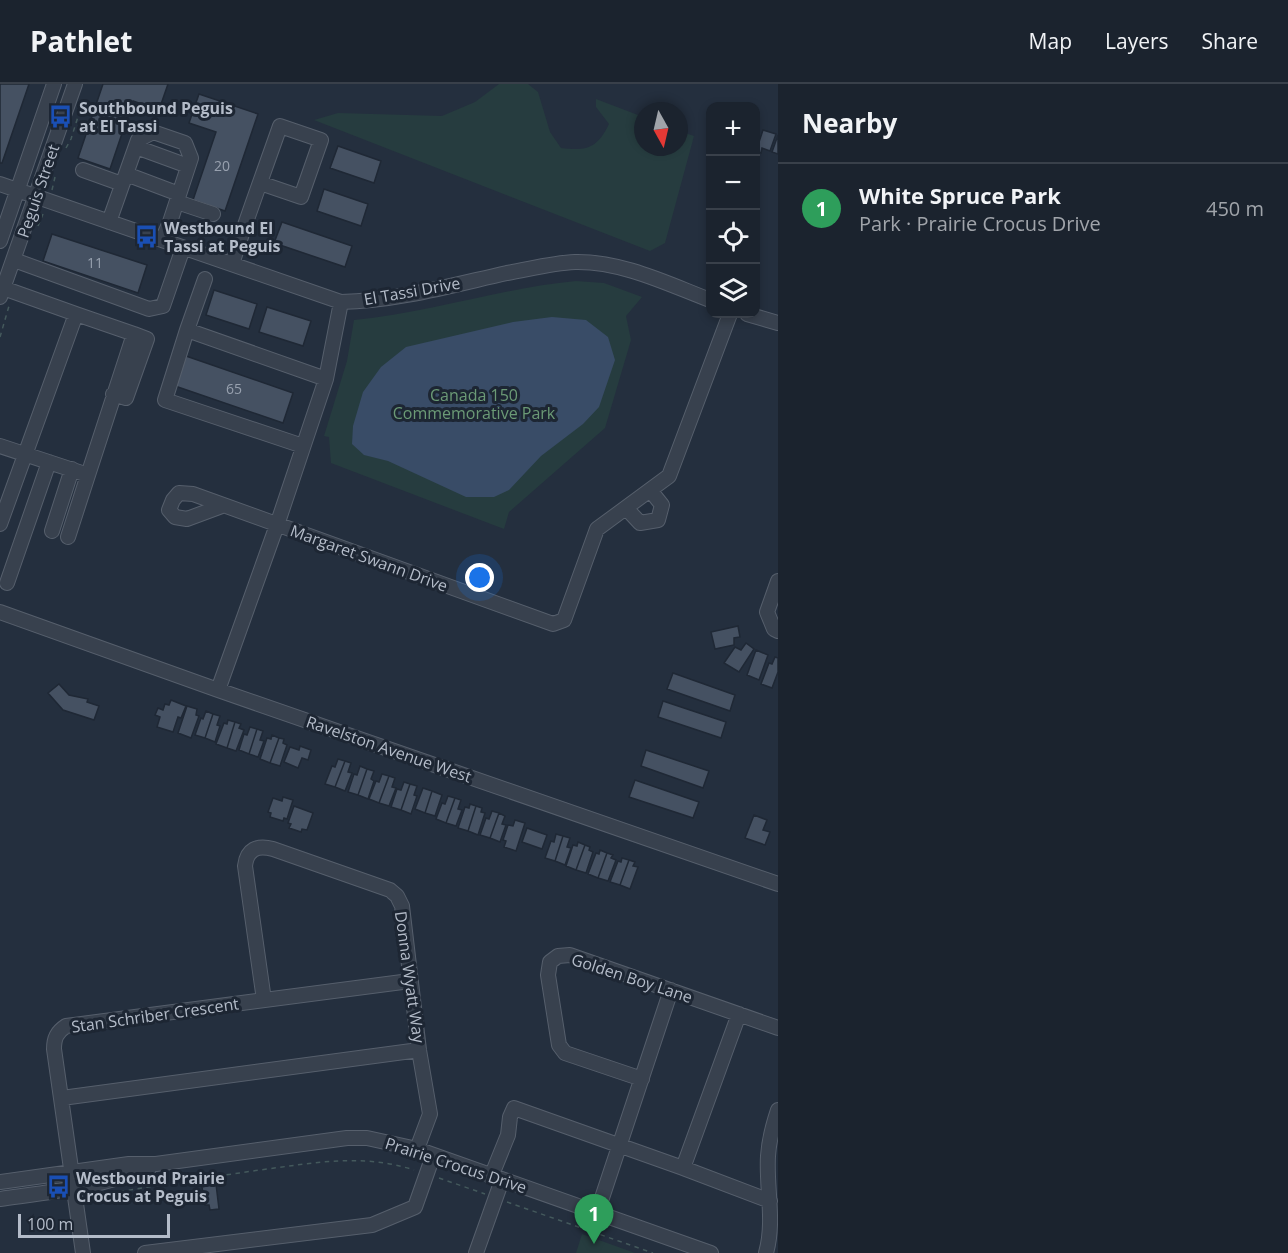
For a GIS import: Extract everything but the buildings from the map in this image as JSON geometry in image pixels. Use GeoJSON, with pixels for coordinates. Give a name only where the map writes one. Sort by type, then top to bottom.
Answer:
{"type":"FeatureCollection","features":[{"type":"Feature","properties":{"kind":"street","name":"Peguis Street"},"geometry":{"type":"LineString","coordinates":[[0,241],[54,84]]}},
{"type":"Feature","properties":{"kind":"street","name":"Peguis Street"},"geometry":{"type":"LineString","coordinates":[[2,292],[75,84]]}},
{"type":"Feature","properties":{"kind":"street"},"geometry":{"type":"LineString","coordinates":[[232,264],[260,183],[280,126],[321,140],[301,197],[260,183]]}},
{"type":"Feature","properties":{"kind":"street"},"geometry":{"type":"LineString","coordinates":[[109,222],[138,140],[153,132],[185,143],[191,158],[162,240]]}},
{"type":"Feature","properties":{"kind":"street"},"geometry":{"type":"LineString","coordinates":[[136,147],[188,166]]}},
{"type":"Feature","properties":{"kind":"street"},"geometry":{"type":"LineString","coordinates":[[83,170],[124,179],[178,198],[213,214]]}},
{"type":"Feature","properties":{"kind":"street","name":"El Tassi Drive"},"geometry":{"type":"LineString","coordinates":[[0,184],[341,302],[384,299],[545,265],[576,262],[607,265],[640,273],[706,298]]}},
{"type":"Feature","properties":{"kind":"street"},"geometry":{"type":"LineString","coordinates":[[14,260],[149,309],[163,306],[183,248]]}},
{"type":"Feature","properties":{"kind":"street"},"geometry":{"type":"LineString","coordinates":[[205,279],[165,400],[303,446]]}},
{"type":"Feature","properties":{"kind":"street"},"geometry":{"type":"LineString","coordinates":[[2,292],[134,334],[130,367],[113,394],[68,537]]}},
{"type":"Feature","properties":{"kind":"street"},"geometry":{"type":"LineString","coordinates":[[218,690],[326,379],[341,302]]}},
{"type":"Feature","properties":{"kind":"street"},"geometry":{"type":"LineString","coordinates":[[0,524],[76,314]]}},
{"type":"Feature","properties":{"kind":"street","name":"Margaret Swann Drive"},"geometry":{"type":"LineString","coordinates":[[277,525],[553,624],[564,620],[597,529],[669,476],[728,318]]}},
{"type":"Feature","properties":{"kind":"street"},"geometry":{"type":"LineString","coordinates":[[760,318],[778,323]]}},
{"type":"Feature","properties":{"kind":"street"},"geometry":{"type":"LineString","coordinates":[[187,330],[326,379]]}},
{"type":"Feature","properties":{"kind":"street"},"geometry":{"type":"LineString","coordinates":[[0,446],[88,475]]}},
{"type":"Feature","properties":{"kind":"street"},"geometry":{"type":"LineString","coordinates":[[7,583],[49,462]]}},
{"type":"Feature","properties":{"kind":"street"},"geometry":{"type":"LineString","coordinates":[[52,531],[72,469]]}},
{"type":"Feature","properties":{"kind":"street"},"geometry":{"type":"LineString","coordinates":[[626,508],[640,523],[658,520],[662,505],[650,490]]}},
{"type":"Feature","properties":{"kind":"street"},"geometry":{"type":"LineString","coordinates":[[222,506],[277,525]]}},
{"type":"Feature","properties":{"kind":"street"},"geometry":{"type":"LineString","coordinates":[[778,581],[767,612],[774,629],[778,631]]}},
{"type":"Feature","properties":{"kind":"street","name":"Ravelston Avenue West"},"geometry":{"type":"LineString","coordinates":[[0,612],[778,884]]}},
{"type":"Feature","properties":{"kind":"street","name":"Donna Wyatt Way"},"geometry":{"type":"LineString","coordinates":[[264,1000],[245,866],[246,856],[253,849],[263,847],[390,890],[397,896],[402,906],[410,981],[430,1114],[417,1149]]}},
{"type":"Feature","properties":{"kind":"street","name":"Golden Boy Lane"},"geometry":{"type":"LineString","coordinates":[[642,1079],[565,1053],[559,1045],[548,975],[550,962],[558,956],[570,955],[778,1028]]}},
{"type":"Feature","properties":{"kind":"street","name":"Stan Schriber Crescent"},"geometry":{"type":"LineString","coordinates":[[83,1253],[70,1172],[54,1039],[60,1030],[66,1026],[410,981]]}},
{"type":"Feature","properties":{"kind":"street"},"geometry":{"type":"LineString","coordinates":[[597,1213],[672,990]]}},
{"type":"Feature","properties":{"kind":"street"},"geometry":{"type":"LineString","coordinates":[[683,1168],[740,1014]]}},
{"type":"Feature","properties":{"kind":"street"},"geometry":{"type":"LineString","coordinates":[[62,1098],[420,1050]]}},
{"type":"Feature","properties":{"kind":"street"},"geometry":{"type":"LineString","coordinates":[[476,1253],[496,1198],[497,1179],[514,1108],[770,1201]]}},
{"type":"Feature","properties":{"kind":"street"},"geometry":{"type":"LineString","coordinates":[[766,1253],[770,1201],[768,1155],[775,1133],[778,1110]]}},
{"type":"Feature","properties":{"kind":"street","name":"Prairie Crocus Drive"},"geometry":{"type":"LineString","coordinates":[[0,1182],[129,1164],[156,1164],[347,1138],[367,1138],[417,1149],[711,1253]]}},
{"type":"Feature","properties":{"kind":"street"},"geometry":{"type":"LineString","coordinates":[[145,1253],[372,1225],[415,1208],[434,1156]]}},
{"type":"Feature","properties":{"kind":"street","name":"Prairie Crocus Drive"},"geometry":{"type":"LineString","coordinates":[[0,1199],[73,1188],[129,1176],[156,1164]]}},
{"type":"Feature","properties":{"kind":"path"},"geometry":{"type":"LineString","coordinates":[[108,1194],[185,1180],[331,1160],[374,1161],[427,1174],[653,1253]]}},
{"type":"Feature","properties":{"kind":"green space"},"geometry":{"type":"Polygon","coordinates":[[[499,84],[528,84],[538,92],[550,132],[561,148],[577,149],[590,146],[605,132],[609,124],[596,107],[596,99],[634,114],[634,156],[688,156],[688,134],[694,136],[665,243],[650,251],[314,120],[338,113],[442,116],[475,102],[499,84]]]}},
{"type":"Feature","properties":{"kind":"green space","name":"Canada 150 Commemorative Park"},"geometry":{"type":"Polygon","coordinates":[[[576,281],[604,283],[642,297],[626,316],[631,340],[605,428],[509,512],[504,529],[331,463],[329,437],[324,436],[347,361],[354,320],[410,312],[548,284],[576,281]]]}},
{"type":"Feature","properties":{"kind":"green space"},"geometry":{"type":"Polygon","coordinates":[[[582,1234],[635,1253],[576,1253],[582,1234]]]}},
{"type":"Feature","properties":{"kind":"water","name":"Canada 150 Commemorative Park"},"geometry":{"type":"Polygon","coordinates":[[[552,317],[586,320],[608,337],[615,360],[599,407],[583,424],[541,456],[509,490],[494,497],[466,497],[388,461],[364,455],[352,444],[353,426],[363,392],[381,367],[406,347],[513,322],[552,317]]]}},
{"type":"Feature","properties":{"kind":"place","name":"Southbound Peguis at El Tassi"},"geometry":{"type":"Point","coordinates":[61,117]}},
{"type":"Feature","properties":{"kind":"place","name":"Westbound El Tassi at Peguis"},"geometry":{"type":"Point","coordinates":[146,237]}},
{"type":"Feature","properties":{"kind":"place","name":"Westbound Prairie Crocus at Peguis"},"geometry":{"type":"Point","coordinates":[58,1187]}},
{"type":"Feature","properties":{"kind":"place","name":"White Spruce Park"},"geometry":{"type":"Point","coordinates":[594,1244]}}]}
